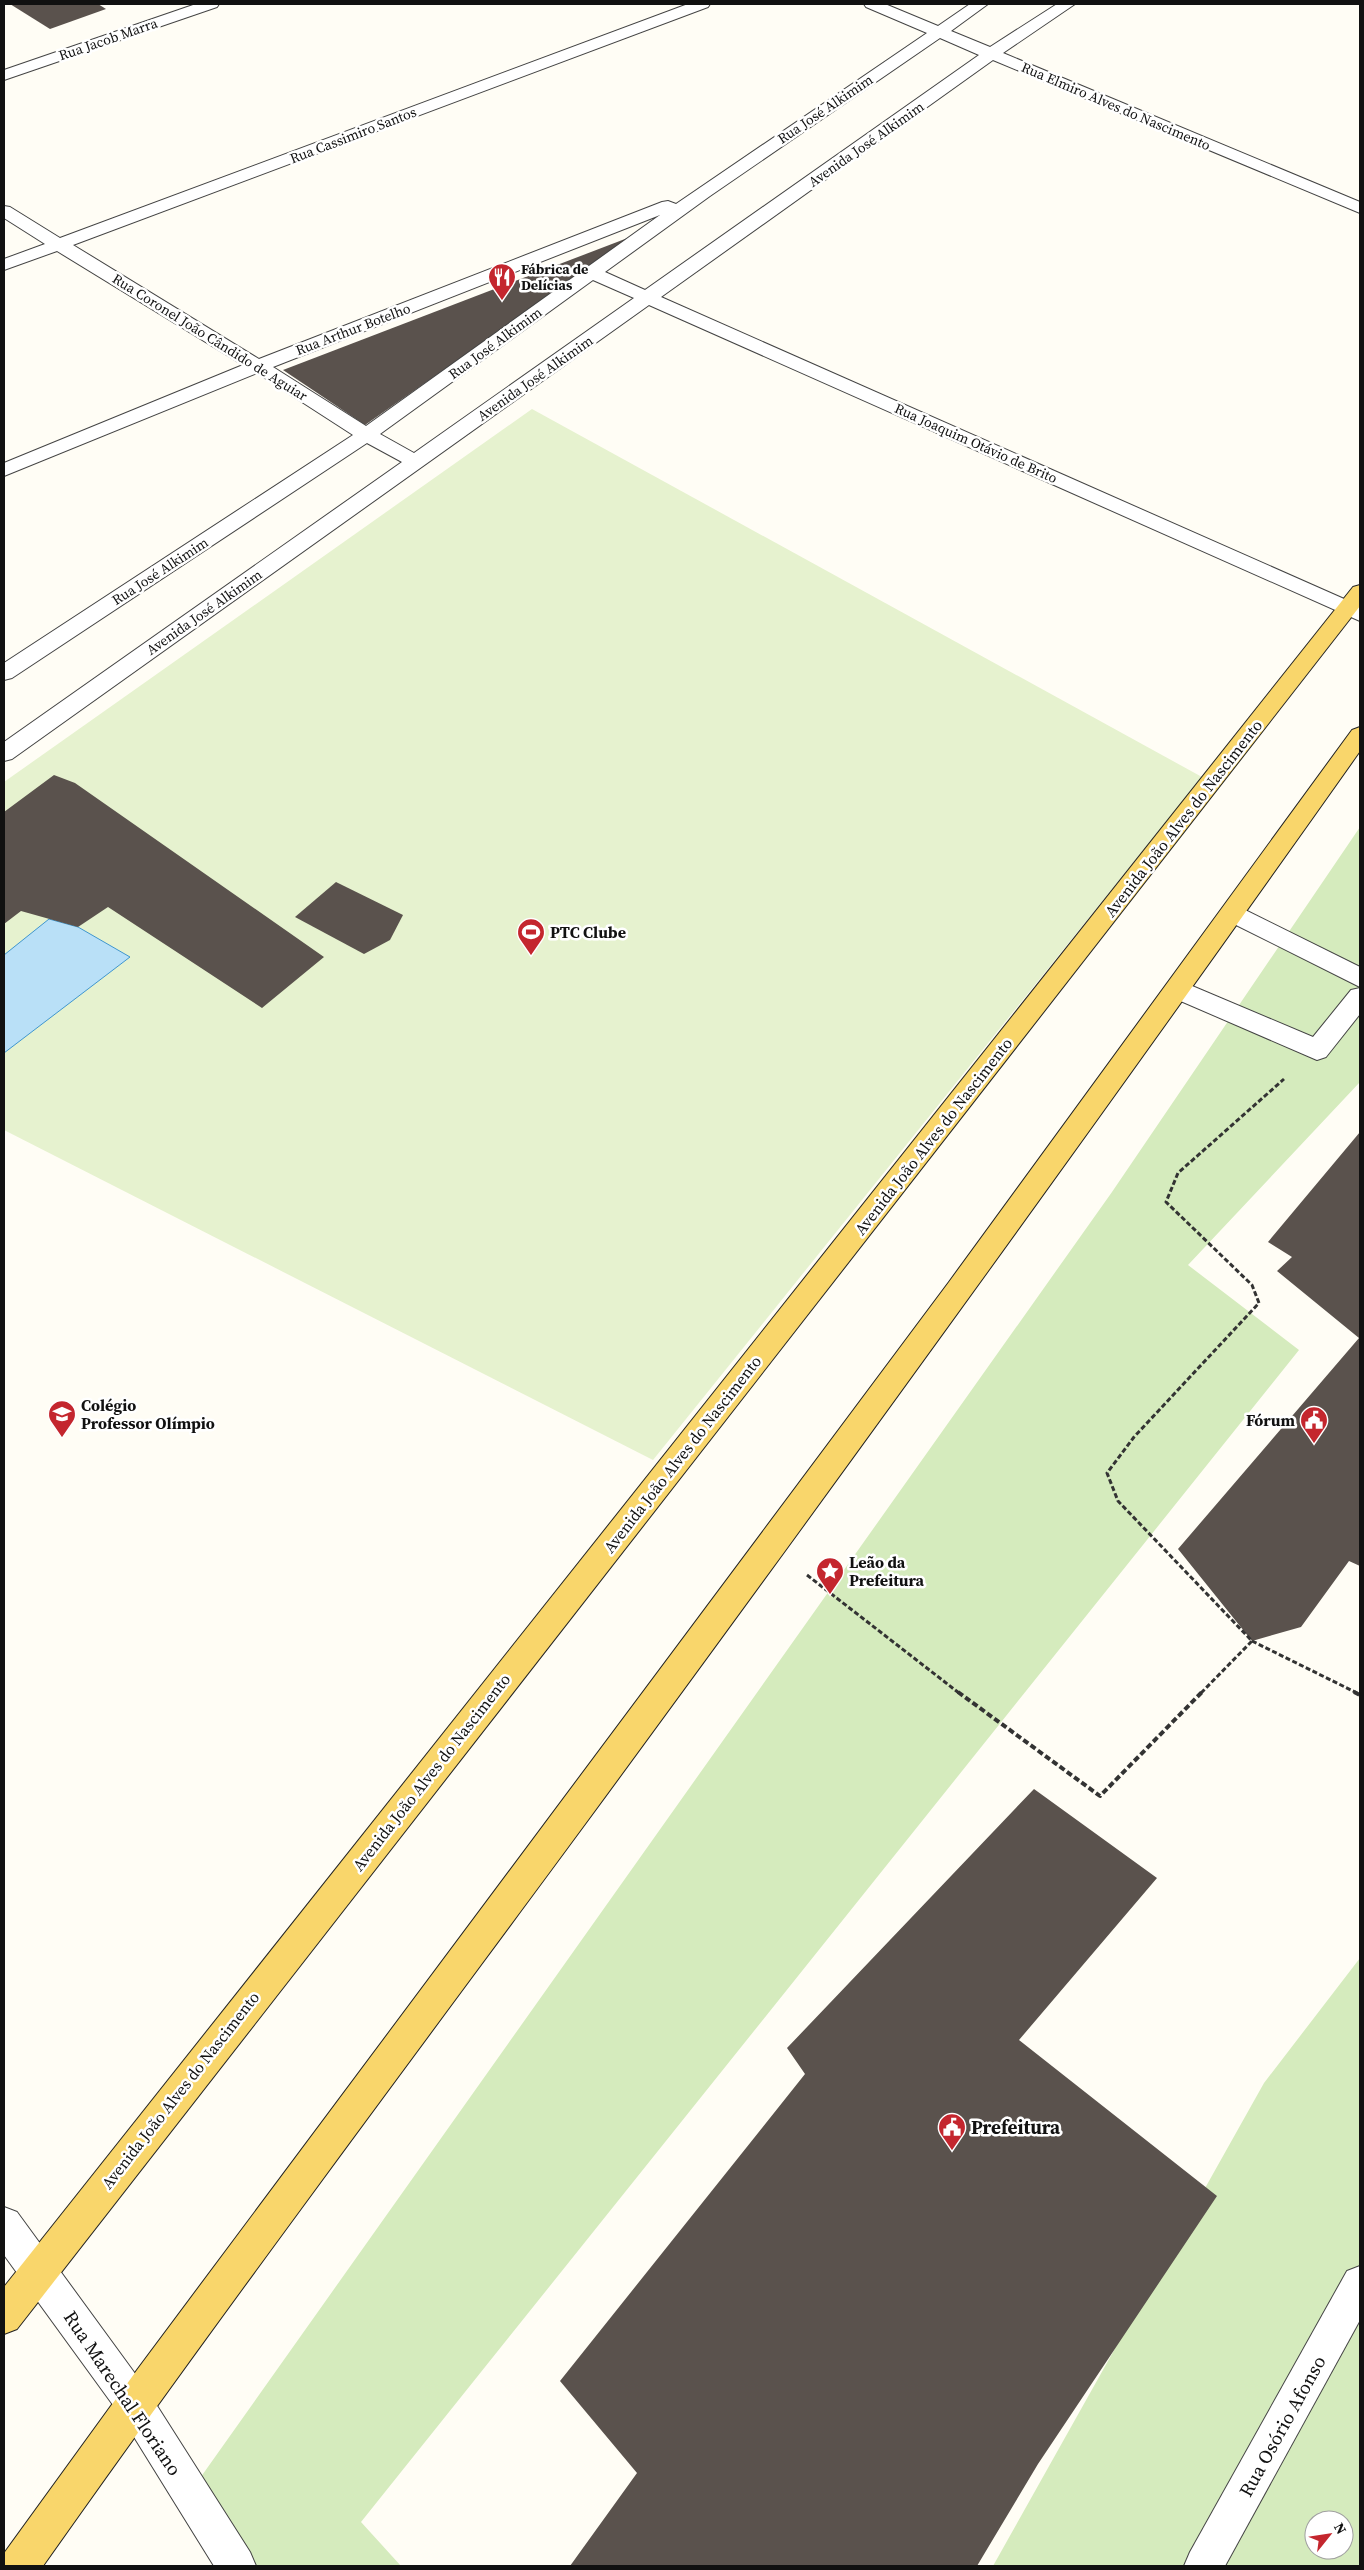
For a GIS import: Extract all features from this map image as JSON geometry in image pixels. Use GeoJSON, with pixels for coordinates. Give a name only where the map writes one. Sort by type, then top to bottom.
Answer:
{"type":"FeatureCollection","features":[{"type":"Feature","properties":{"kind":"main road","name":"Avenida João Alves do Nascimento"},"geometry":{"type":"LineString","coordinates":[[4,2316],[1356,605]]}},
{"type":"Feature","properties":{"kind":"main road"},"geometry":{"type":"LineString","coordinates":[[19,2566],[134,2403],[771,1546],[1178,989],[1360,735]]}},
{"type":"Feature","properties":{"kind":"street","name":"Rua Jacob Marra"},"geometry":{"type":"LineString","coordinates":[[4,75],[211,4]]}},
{"type":"Feature","properties":{"kind":"street","name":"Rua Cassimiro Santos"},"geometry":{"type":"LineString","coordinates":[[4,265],[702,4]]}},
{"type":"Feature","properties":{"kind":"street","name":"Rua Elmiro Alves do Nascimento"},"geometry":{"type":"LineString","coordinates":[[872,4],[1360,208]]}},
{"type":"Feature","properties":{"kind":"street","name":"Rua José Alkimim"},"geometry":{"type":"LineString","coordinates":[[4,673],[366,435],[704,192],[980,4]]}},
{"type":"Feature","properties":{"kind":"street","name":"Avenida José Alkimim"},"geometry":{"type":"LineString","coordinates":[[4,753],[991,54],[1067,4]]}},
{"type":"Feature","properties":{"kind":"street","name":"Rua Arthur Botelho"},"geometry":{"type":"LineString","coordinates":[[4,470],[258,366],[704,192]]}},
{"type":"Feature","properties":{"kind":"street","name":"Rua Coronel João Cândido de Aguiar"},"geometry":{"type":"LineString","coordinates":[[4,211],[258,366],[366,435],[417,462]]}},
{"type":"Feature","properties":{"kind":"street","name":"Rua Joaquim Otávio de Brito"},"geometry":{"type":"LineString","coordinates":[[592,273],[1356,605]]}},
{"type":"Feature","properties":{"kind":"street"},"geometry":{"type":"LineString","coordinates":[[1233,913],[1360,978]]}},
{"type":"Feature","properties":{"kind":"street"},"geometry":{"type":"LineString","coordinates":[[1178,989],[1317,1050],[1360,997]]}},
{"type":"Feature","properties":{"kind":"street","name":"Rua Marechal Floriano"},"geometry":{"type":"LineString","coordinates":[[4,2224],[134,2403],[236,2566]]}},
{"type":"Feature","properties":{"kind":"street","name":"Rua Osório Afonso"},"geometry":{"type":"LineString","coordinates":[[1204,2566],[1360,2284]]}},
{"type":"Feature","properties":{"kind":"path"},"geometry":{"type":"LineString","coordinates":[[1317,1050],[1178,1173],[1166,1202],[1252,1284],[1259,1303],[1134,1437],[1107,1473],[1118,1501],[1252,1641],[1360,1695]]}},
{"type":"Feature","properties":{"kind":"path"},"geometry":{"type":"LineString","coordinates":[[771,1546],[915,1661],[1100,1796],[1252,1641]]}},
{"type":"Feature","properties":{"kind":"green space","name":"PTC Clube"},"geometry":{"type":"Polygon","coordinates":[[[532,409],[1202,777],[653,1460],[4,1130],[4,782],[532,409]]]}},
{"type":"Feature","properties":{"kind":"green space"},"geometry":{"type":"Polygon","coordinates":[[[1360,827],[1360,1082],[1188,1265],[1299,1350],[361,2522],[401,2566],[246,2566],[193,2488],[1112,1192],[1360,827]]]}},
{"type":"Feature","properties":{"kind":"green space"},"geometry":{"type":"Polygon","coordinates":[[[1360,1958],[1360,2566],[993,2566],[1264,2083],[1360,1958]]]}},
{"type":"Feature","properties":{"kind":"water"},"geometry":{"type":"Polygon","coordinates":[[[49,919],[78,927],[130,957],[4,1053],[4,955],[49,919]]]}},
{"type":"Feature","properties":{"kind":"building"},"geometry":{"type":"Polygon","coordinates":[[[10,4],[98,4],[106,9],[50,29],[10,4]]]}},
{"type":"Feature","properties":{"kind":"building","name":"Fábrica de Delícias"},"geometry":{"type":"Polygon","coordinates":[[[638,234],[365,425],[283,370],[638,234]]]}},
{"type":"Feature","properties":{"kind":"building"},"geometry":{"type":"Polygon","coordinates":[[[54,775],[75,783],[324,957],[262,1008],[108,907],[78,927],[21,911],[4,924],[4,812],[54,775]]]}},
{"type":"Feature","properties":{"kind":"building"},"geometry":{"type":"Polygon","coordinates":[[[336,882],[403,915],[390,940],[364,954],[295,917],[336,882]]]}},
{"type":"Feature","properties":{"kind":"building","name":"Fórum"},"geometry":{"type":"Polygon","coordinates":[[[1360,1132],[1360,1566],[1349,1561],[1301,1627],[1252,1641],[1178,1549],[1359,1338],[1277,1271],[1292,1257],[1268,1242],[1360,1132]]]}},
{"type":"Feature","properties":{"kind":"building","name":"Prefeitura"},"geometry":{"type":"Polygon","coordinates":[[[1034,1789],[1157,1878],[1019,2040],[1217,2196],[1038,2464],[977,2566],[570,2566],[637,2473],[560,2381],[805,2074],[787,2048],[1034,1789]]]}},
{"type":"Feature","properties":{"kind":"place","name":"Fábrica de Delícias"},"geometry":{"type":"Point","coordinates":[502,301]}},
{"type":"Feature","properties":{"kind":"place","name":"PTC Clube"},"geometry":{"type":"Point","coordinates":[531,956]}},
{"type":"Feature","properties":{"kind":"place","name":"Colégio Professor Olímpio"},"geometry":{"type":"Point","coordinates":[62,1438]}},
{"type":"Feature","properties":{"kind":"place","name":"Fórum"},"geometry":{"type":"Point","coordinates":[1314,1444]}},
{"type":"Feature","properties":{"kind":"place","name":"Leão da Prefeitura"},"geometry":{"type":"Point","coordinates":[830,1595]}},
{"type":"Feature","properties":{"kind":"place","name":"Prefeitura"},"geometry":{"type":"Point","coordinates":[952,2151]}}]}
